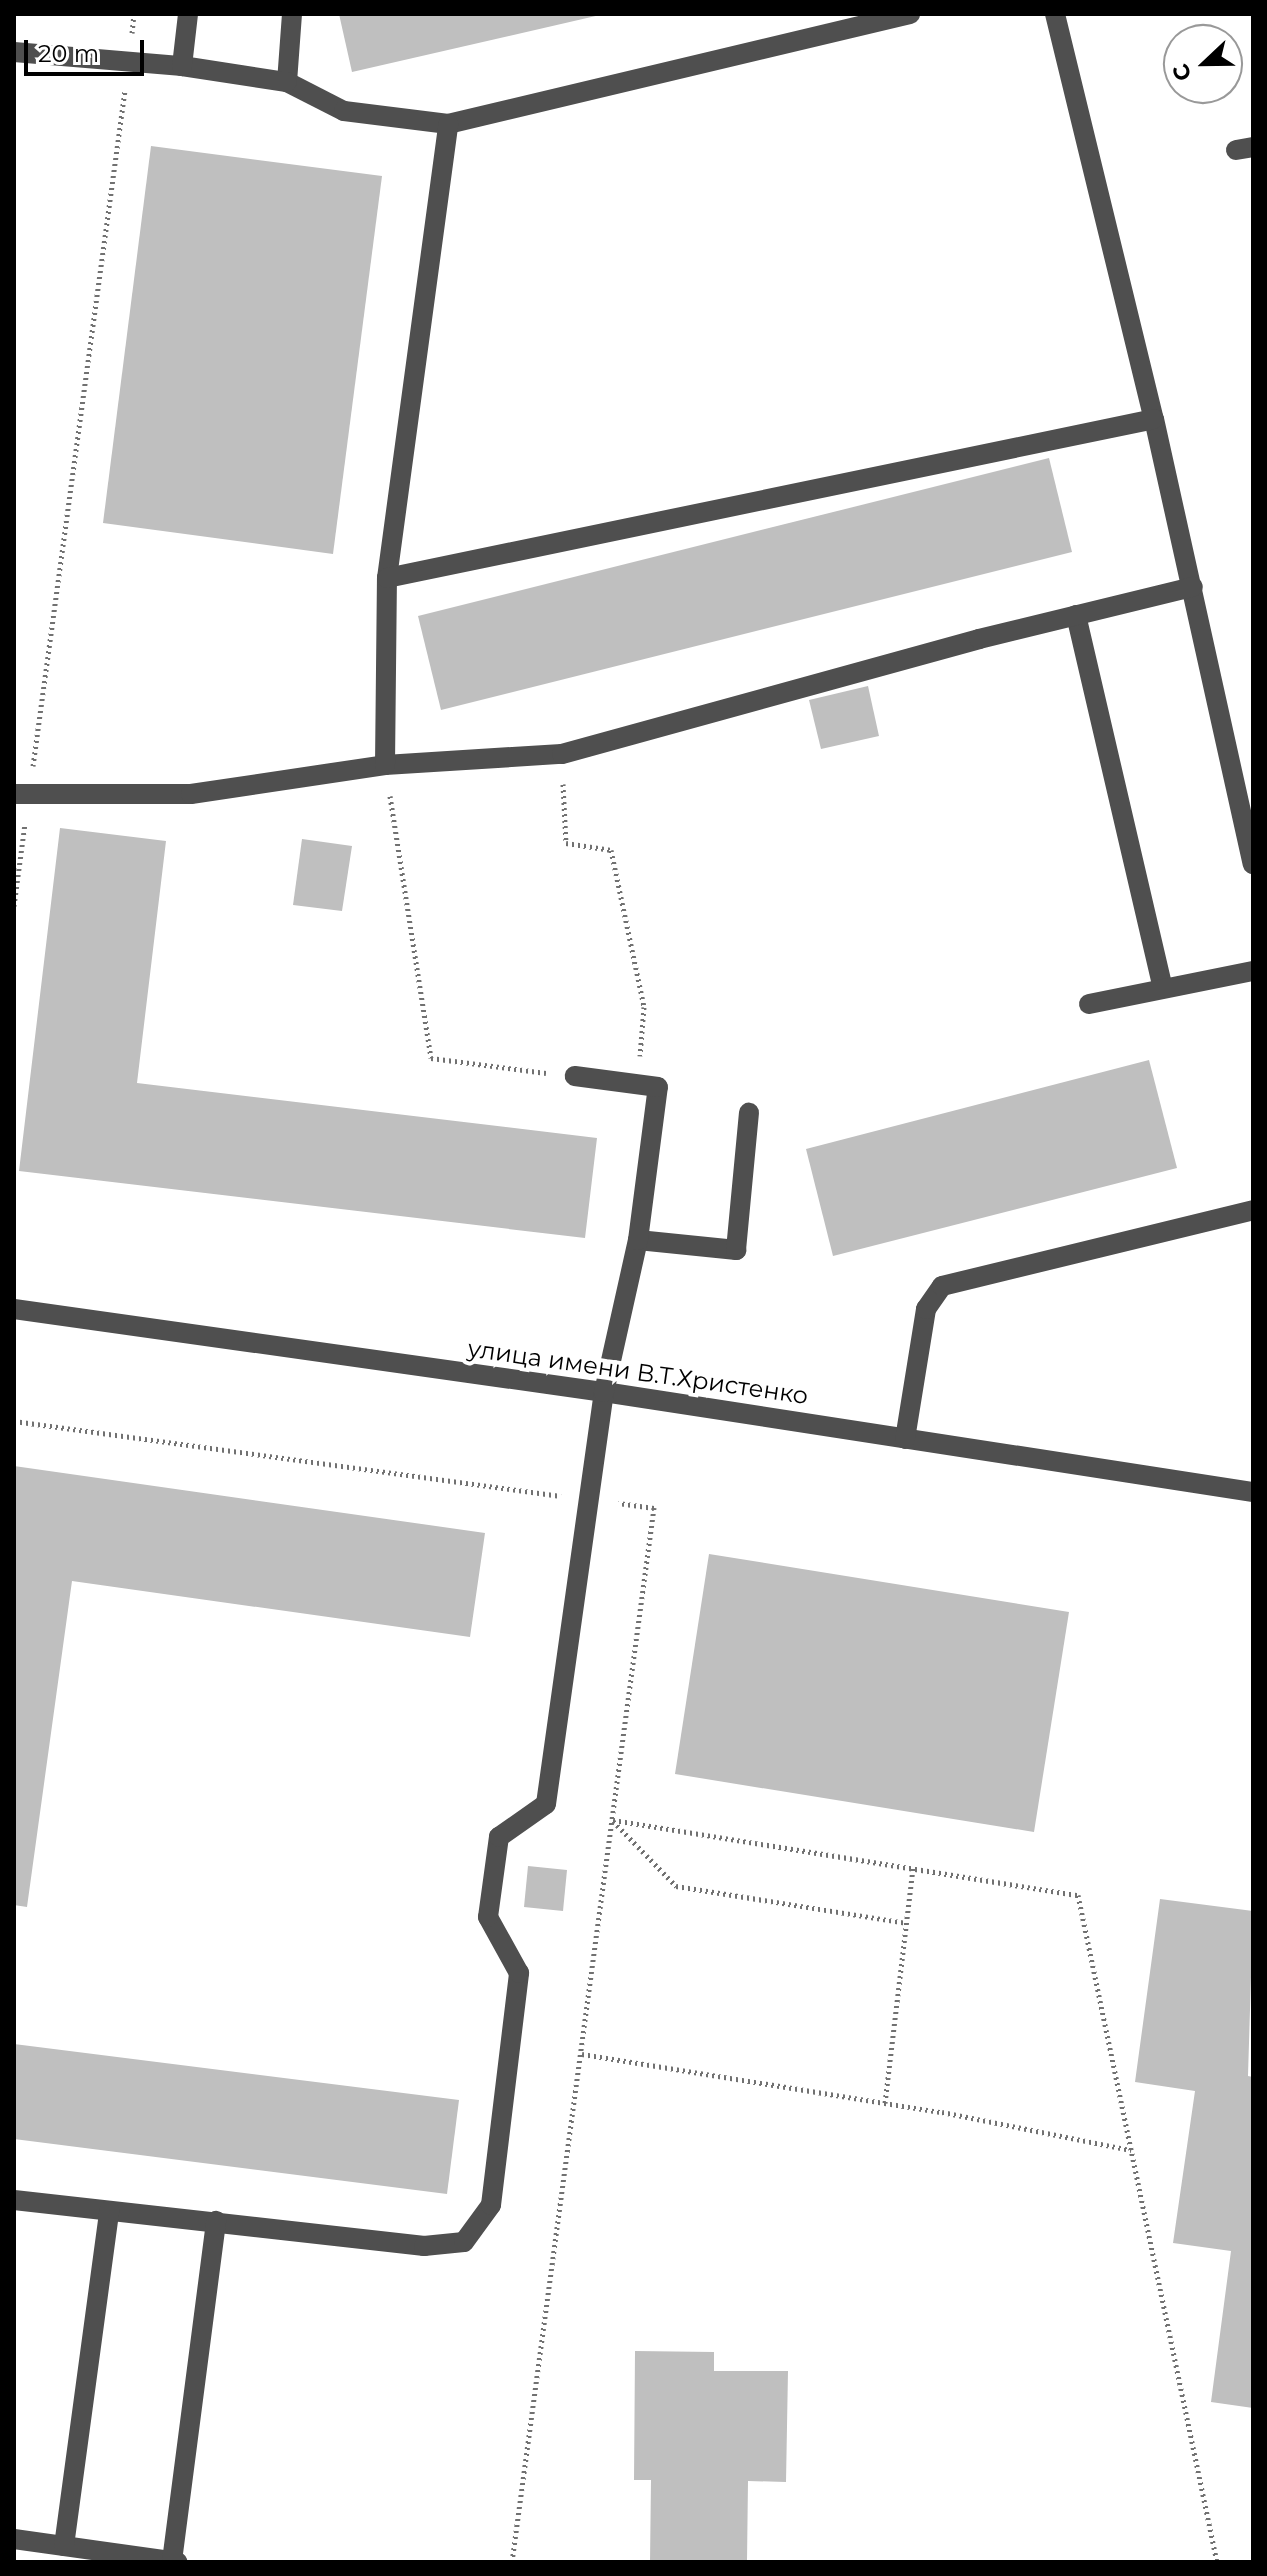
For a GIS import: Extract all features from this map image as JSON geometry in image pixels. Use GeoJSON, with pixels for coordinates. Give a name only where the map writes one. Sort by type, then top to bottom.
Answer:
{"type":"FeatureCollection","features":[{"type":"Feature","properties":{"kind":"street"},"geometry":{"type":"LineString","coordinates":[[182,66],[188,14]]}},
{"type":"Feature","properties":{"kind":"street"},"geometry":{"type":"LineString","coordinates":[[287,82],[292,14]]}},
{"type":"Feature","properties":{"kind":"street"},"geometry":{"type":"LineString","coordinates":[[14,52],[182,66],[287,82],[344,111],[448,124],[910,14]]}},
{"type":"Feature","properties":{"kind":"street"},"geometry":{"type":"LineString","coordinates":[[1055,14],[1154,419],[1253,864]]}},
{"type":"Feature","properties":{"kind":"street"},"geometry":{"type":"LineString","coordinates":[[385,765],[387,578],[448,124]]}},
{"type":"Feature","properties":{"kind":"street"},"geometry":{"type":"LineString","coordinates":[[387,578],[1154,419]]}},
{"type":"Feature","properties":{"kind":"street"},"geometry":{"type":"LineString","coordinates":[[21,795],[191,794],[385,765],[562,754],[1076,615],[1193,587]]}},
{"type":"Feature","properties":{"kind":"street"},"geometry":{"type":"LineString","coordinates":[[1076,615],[1162,986]]}},
{"type":"Feature","properties":{"kind":"street"},"geometry":{"type":"LineString","coordinates":[[1089,1004],[1162,986],[1253,971]]}},
{"type":"Feature","properties":{"kind":"street"},"geometry":{"type":"LineString","coordinates":[[14,2200],[424,2246],[464,2242],[491,2205],[519,1973],[488,1917],[499,1837],[546,1804],[604,1392],[638,1240],[658,1087],[575,1076]]}},
{"type":"Feature","properties":{"kind":"street"},"geometry":{"type":"LineString","coordinates":[[638,1240],[736,1250],[749,1113]]}},
{"type":"Feature","properties":{"kind":"street"},"geometry":{"type":"LineString","coordinates":[[905,1439],[926,1309],[942,1286],[1253,1210]]}},
{"type":"Feature","properties":{"kind":"street","name":"улица имени В.Т.Христенко"},"geometry":{"type":"LineString","coordinates":[[14,1309],[604,1392],[1253,1492]]}},
{"type":"Feature","properties":{"kind":"street"},"geometry":{"type":"LineString","coordinates":[[64,2546],[109,2211]]}},
{"type":"Feature","properties":{"kind":"street"},"geometry":{"type":"LineString","coordinates":[[14,2539],[174,2562],[216,2221]]}},
{"type":"Feature","properties":{"kind":"path"},"geometry":{"type":"LineString","coordinates":[[14,906],[21,795],[134,14]]}},
{"type":"Feature","properties":{"kind":"path"},"geometry":{"type":"LineString","coordinates":[[562,754],[566,843],[611,850],[644,1007],[638,1085]]}},
{"type":"Feature","properties":{"kind":"path"},"geometry":{"type":"LineString","coordinates":[[385,765],[431,1058],[575,1076]]}},
{"type":"Feature","properties":{"kind":"path"},"geometry":{"type":"LineString","coordinates":[[14,1421],[654,1508],[512,2562]]}},
{"type":"Feature","properties":{"kind":"path"},"geometry":{"type":"LineString","coordinates":[[613,1820],[1078,1895],[1217,2562]]}},
{"type":"Feature","properties":{"kind":"path"},"geometry":{"type":"LineString","coordinates":[[613,1820],[676,1886],[906,1923]]}},
{"type":"Feature","properties":{"kind":"path"},"geometry":{"type":"LineString","coordinates":[[885,2103],[913,1868]]}},
{"type":"Feature","properties":{"kind":"path"},"geometry":{"type":"LineString","coordinates":[[582,2054],[885,2103],[1131,2150]]}},
{"type":"Feature","properties":{"kind":"building"},"geometry":{"type":"Polygon","coordinates":[[[339,14],[600,14],[600,15],[352,72],[339,14]]]}},
{"type":"Feature","properties":{"kind":"building"},"geometry":{"type":"Polygon","coordinates":[[[151,146],[382,176],[333,554],[103,523],[151,146]]]}},
{"type":"Feature","properties":{"kind":"building"},"geometry":{"type":"Polygon","coordinates":[[[1049,458],[1072,552],[441,710],[418,616],[1049,458]]]}},
{"type":"Feature","properties":{"kind":"building"},"geometry":{"type":"Polygon","coordinates":[[[868,686],[879,736],[821,749],[809,700],[868,686]]]}},
{"type":"Feature","properties":{"kind":"building"},"geometry":{"type":"Polygon","coordinates":[[[60,828],[166,841],[137,1083],[597,1138],[585,1238],[19,1171],[60,828]]]}},
{"type":"Feature","properties":{"kind":"building"},"geometry":{"type":"Polygon","coordinates":[[[302,839],[352,846],[342,911],[293,905],[302,839]]]}},
{"type":"Feature","properties":{"kind":"building"},"geometry":{"type":"Polygon","coordinates":[[[1149,1060],[1177,1168],[833,1256],[806,1149],[1149,1060]]]}},
{"type":"Feature","properties":{"kind":"building"},"geometry":{"type":"Polygon","coordinates":[[[14,1466],[485,1533],[470,1637],[72,1581],[27,1907],[14,1905],[14,1466]]]}},
{"type":"Feature","properties":{"kind":"building"},"geometry":{"type":"Polygon","coordinates":[[[709,1554],[1069,1612],[1034,1832],[675,1774],[709,1554]]]}},
{"type":"Feature","properties":{"kind":"building"},"geometry":{"type":"Polygon","coordinates":[[[528,1866],[567,1870],[563,1911],[524,1907],[528,1866]]]}},
{"type":"Feature","properties":{"kind":"building"},"geometry":{"type":"Polygon","coordinates":[[[1160,1899],[1253,1911],[1248,2076],[1253,2077],[1253,2408],[1211,2402],[1231,2251],[1173,2243],[1195,2091],[1135,2082],[1160,1899]]]}},
{"type":"Feature","properties":{"kind":"building"},"geometry":{"type":"Polygon","coordinates":[[[14,2044],[459,2100],[447,2194],[14,2139],[14,2044]]]}},
{"type":"Feature","properties":{"kind":"building"},"geometry":{"type":"Polygon","coordinates":[[[635,2351],[714,2352],[714,2371],[788,2371],[786,2482],[748,2481],[747,2562],[650,2562],[651,2480],[634,2480],[635,2351]]]}}]}
